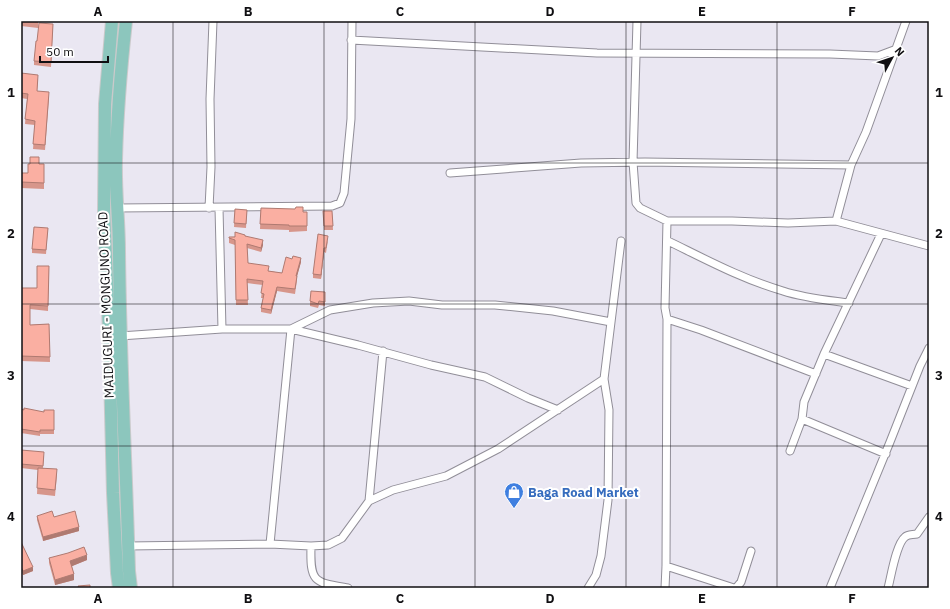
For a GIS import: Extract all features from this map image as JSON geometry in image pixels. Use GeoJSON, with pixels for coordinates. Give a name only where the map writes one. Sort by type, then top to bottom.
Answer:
{"type":"FeatureCollection","features":[{"type":"Feature","properties":{"kind":"main road","name":"MAIDUGURI - MONGUNO ROAD"},"geometry":{"type":"LineString","coordinates":[[112,21],[105,104],[104,212],[113,493],[117,573],[120,588]]}},
{"type":"Feature","properties":{"kind":"main road","name":"MAIDUGURI - MONGUNO ROAD"},"geometry":{"type":"LineString","coordinates":[[126,21],[119,97],[116,160],[120,248],[120,336],[131,588]]}},
{"type":"Feature","properties":{"kind":"street"},"geometry":{"type":"LineString","coordinates":[[209,208],[210,98],[213,21]]}},
{"type":"Feature","properties":{"kind":"street"},"geometry":{"type":"LineString","coordinates":[[117,208],[332,206],[340,203],[344,193],[351,118],[352,21]]}},
{"type":"Feature","properties":{"kind":"street"},"geometry":{"type":"LineString","coordinates":[[637,21],[633,162],[636,203],[640,208],[667,221],[788,223],[836,221],[881,234],[928,244]]}},
{"type":"Feature","properties":{"kind":"street"},"geometry":{"type":"LineString","coordinates":[[836,221],[851,165],[866,132],[894,50],[906,21]]}},
{"type":"Feature","properties":{"kind":"street"},"geometry":{"type":"LineString","coordinates":[[351,40],[597,53],[830,54],[878,56],[894,50]]}},
{"type":"Feature","properties":{"kind":"street"},"geometry":{"type":"LineString","coordinates":[[450,173],[581,163],[633,162],[851,165]]}},
{"type":"Feature","properties":{"kind":"street"},"geometry":{"type":"LineString","coordinates":[[219,208],[222,329]]}},
{"type":"Feature","properties":{"kind":"street"},"geometry":{"type":"LineString","coordinates":[[665,588],[667,320],[665,308],[668,241],[667,221]]}},
{"type":"Feature","properties":{"kind":"street"},"geometry":{"type":"LineString","coordinates":[[790,451],[802,419],[804,402],[824,354],[881,234]]}},
{"type":"Feature","properties":{"kind":"street"},"geometry":{"type":"LineString","coordinates":[[588,588],[596,575],[601,556],[608,500],[609,410],[604,379],[621,241]]}},
{"type":"Feature","properties":{"kind":"street"},"geometry":{"type":"LineString","coordinates":[[668,241],[746,278],[784,292],[849,302]]}},
{"type":"Feature","properties":{"kind":"street"},"geometry":{"type":"LineString","coordinates":[[291,329],[330,310],[373,303],[409,301],[442,305],[495,305],[553,310],[611,322]]}},
{"type":"Feature","properties":{"kind":"street"},"geometry":{"type":"LineString","coordinates":[[667,320],[701,330],[816,374]]}},
{"type":"Feature","properties":{"kind":"street"},"geometry":{"type":"LineString","coordinates":[[120,336],[222,329],[291,329],[485,377],[528,398],[558,410]]}},
{"type":"Feature","properties":{"kind":"street"},"geometry":{"type":"LineString","coordinates":[[270,544],[291,329]]}},
{"type":"Feature","properties":{"kind":"street"},"geometry":{"type":"LineString","coordinates":[[830,588],[886,454],[920,366],[929,348]]}},
{"type":"Feature","properties":{"kind":"street"},"geometry":{"type":"LineString","coordinates":[[128,546],[270,544],[311,546],[328,545],[342,538],[369,500],[383,351]]}},
{"type":"Feature","properties":{"kind":"street"},"geometry":{"type":"LineString","coordinates":[[824,354],[912,386]]}},
{"type":"Feature","properties":{"kind":"street"},"geometry":{"type":"LineString","coordinates":[[369,500],[393,490],[446,476],[498,449],[604,379]]}},
{"type":"Feature","properties":{"kind":"street"},"geometry":{"type":"LineString","coordinates":[[802,419],[886,454]]}},
{"type":"Feature","properties":{"kind":"street"},"geometry":{"type":"LineString","coordinates":[[888,588],[896,555],[904,538],[909,535],[916,534],[929,517]]}},
{"type":"Feature","properties":{"kind":"street"},"geometry":{"type":"LineString","coordinates":[[311,546],[310,565],[313,575],[320,583],[348,588]]}},
{"type":"Feature","properties":{"kind":"street"},"geometry":{"type":"LineString","coordinates":[[666,566],[735,588],[741,582],[751,551]]}},
{"type":"Feature","properties":{"kind":"building"},"geometry":{"type":"Polygon","coordinates":[[[39,23],[53,24],[51,62],[34,61],[39,23]]]}},
{"type":"Feature","properties":{"kind":"building"},"geometry":{"type":"Polygon","coordinates":[[[21,73],[38,75],[37,91],[49,92],[45,145],[33,144],[35,121],[25,119],[28,94],[21,93],[21,73]]]}},
{"type":"Feature","properties":{"kind":"building"},"geometry":{"type":"Polygon","coordinates":[[[30,157],[39,157],[39,164],[44,164],[44,183],[21,182],[21,173],[28,173],[30,157]]]}},
{"type":"Feature","properties":{"kind":"building"},"geometry":{"type":"Polygon","coordinates":[[[296,207],[303,207],[303,212],[307,212],[307,226],[260,224],[261,208],[295,209],[296,207]]]}},
{"type":"Feature","properties":{"kind":"building"},"geometry":{"type":"Polygon","coordinates":[[[235,209],[247,210],[246,224],[234,223],[235,209]]]}},
{"type":"Feature","properties":{"kind":"building"},"geometry":{"type":"Polygon","coordinates":[[[323,211],[332,211],[333,226],[324,226],[323,211]]]}},
{"type":"Feature","properties":{"kind":"building"},"geometry":{"type":"Polygon","coordinates":[[[34,227],[48,228],[46,250],[32,249],[34,227]]]}},
{"type":"Feature","properties":{"kind":"building"},"geometry":{"type":"Polygon","coordinates":[[[235,232],[263,240],[261,248],[247,244],[248,263],[269,266],[268,271],[282,273],[286,257],[292,259],[293,256],[301,258],[296,276],[295,289],[277,287],[271,310],[261,308],[264,294],[261,293],[263,281],[247,279],[248,300],[236,300],[235,240],[229,238],[235,237],[235,232]]]}},
{"type":"Feature","properties":{"kind":"building"},"geometry":{"type":"Polygon","coordinates":[[[318,234],[328,236],[326,248],[324,248],[321,275],[313,274],[318,234]]]}},
{"type":"Feature","properties":{"kind":"building"},"geometry":{"type":"Polygon","coordinates":[[[37,266],[49,266],[48,306],[30,305],[30,325],[49,324],[50,357],[21,356],[21,288],[37,288],[37,266]]]}},
{"type":"Feature","properties":{"kind":"building"},"geometry":{"type":"Polygon","coordinates":[[[311,291],[325,292],[325,302],[319,301],[318,304],[310,301],[311,291]]]}},
{"type":"Feature","properties":{"kind":"building"},"geometry":{"type":"Polygon","coordinates":[[[24,408],[44,412],[44,410],[54,410],[54,430],[40,430],[40,432],[21,429],[21,409],[24,410],[24,408]]]}},
{"type":"Feature","properties":{"kind":"building"},"geometry":{"type":"Polygon","coordinates":[[[21,450],[44,452],[43,466],[21,464],[21,450]]]}},
{"type":"Feature","properties":{"kind":"building"},"geometry":{"type":"Polygon","coordinates":[[[38,468],[57,469],[55,490],[37,488],[38,468]]]}},
{"type":"Feature","properties":{"kind":"building"},"geometry":{"type":"Polygon","coordinates":[[[52,511],[54,517],[75,511],[79,527],[43,537],[37,516],[52,511]]]}},
{"type":"Feature","properties":{"kind":"building"},"geometry":{"type":"Polygon","coordinates":[[[21,542],[33,567],[23,571],[21,567],[21,542]]]}},
{"type":"Feature","properties":{"kind":"building"},"geometry":{"type":"Polygon","coordinates":[[[84,547],[87,555],[70,561],[74,574],[55,580],[49,558],[84,547]]]}},
{"type":"Feature","properties":{"kind":"building"},"geometry":{"type":"Polygon","coordinates":[[[90,585],[90,588],[79,588],[78,586],[90,585]]]}},
{"type":"Feature","properties":{"kind":"place","name":"Baga Road Market"},"geometry":{"type":"Point","coordinates":[514,509]}}]}
